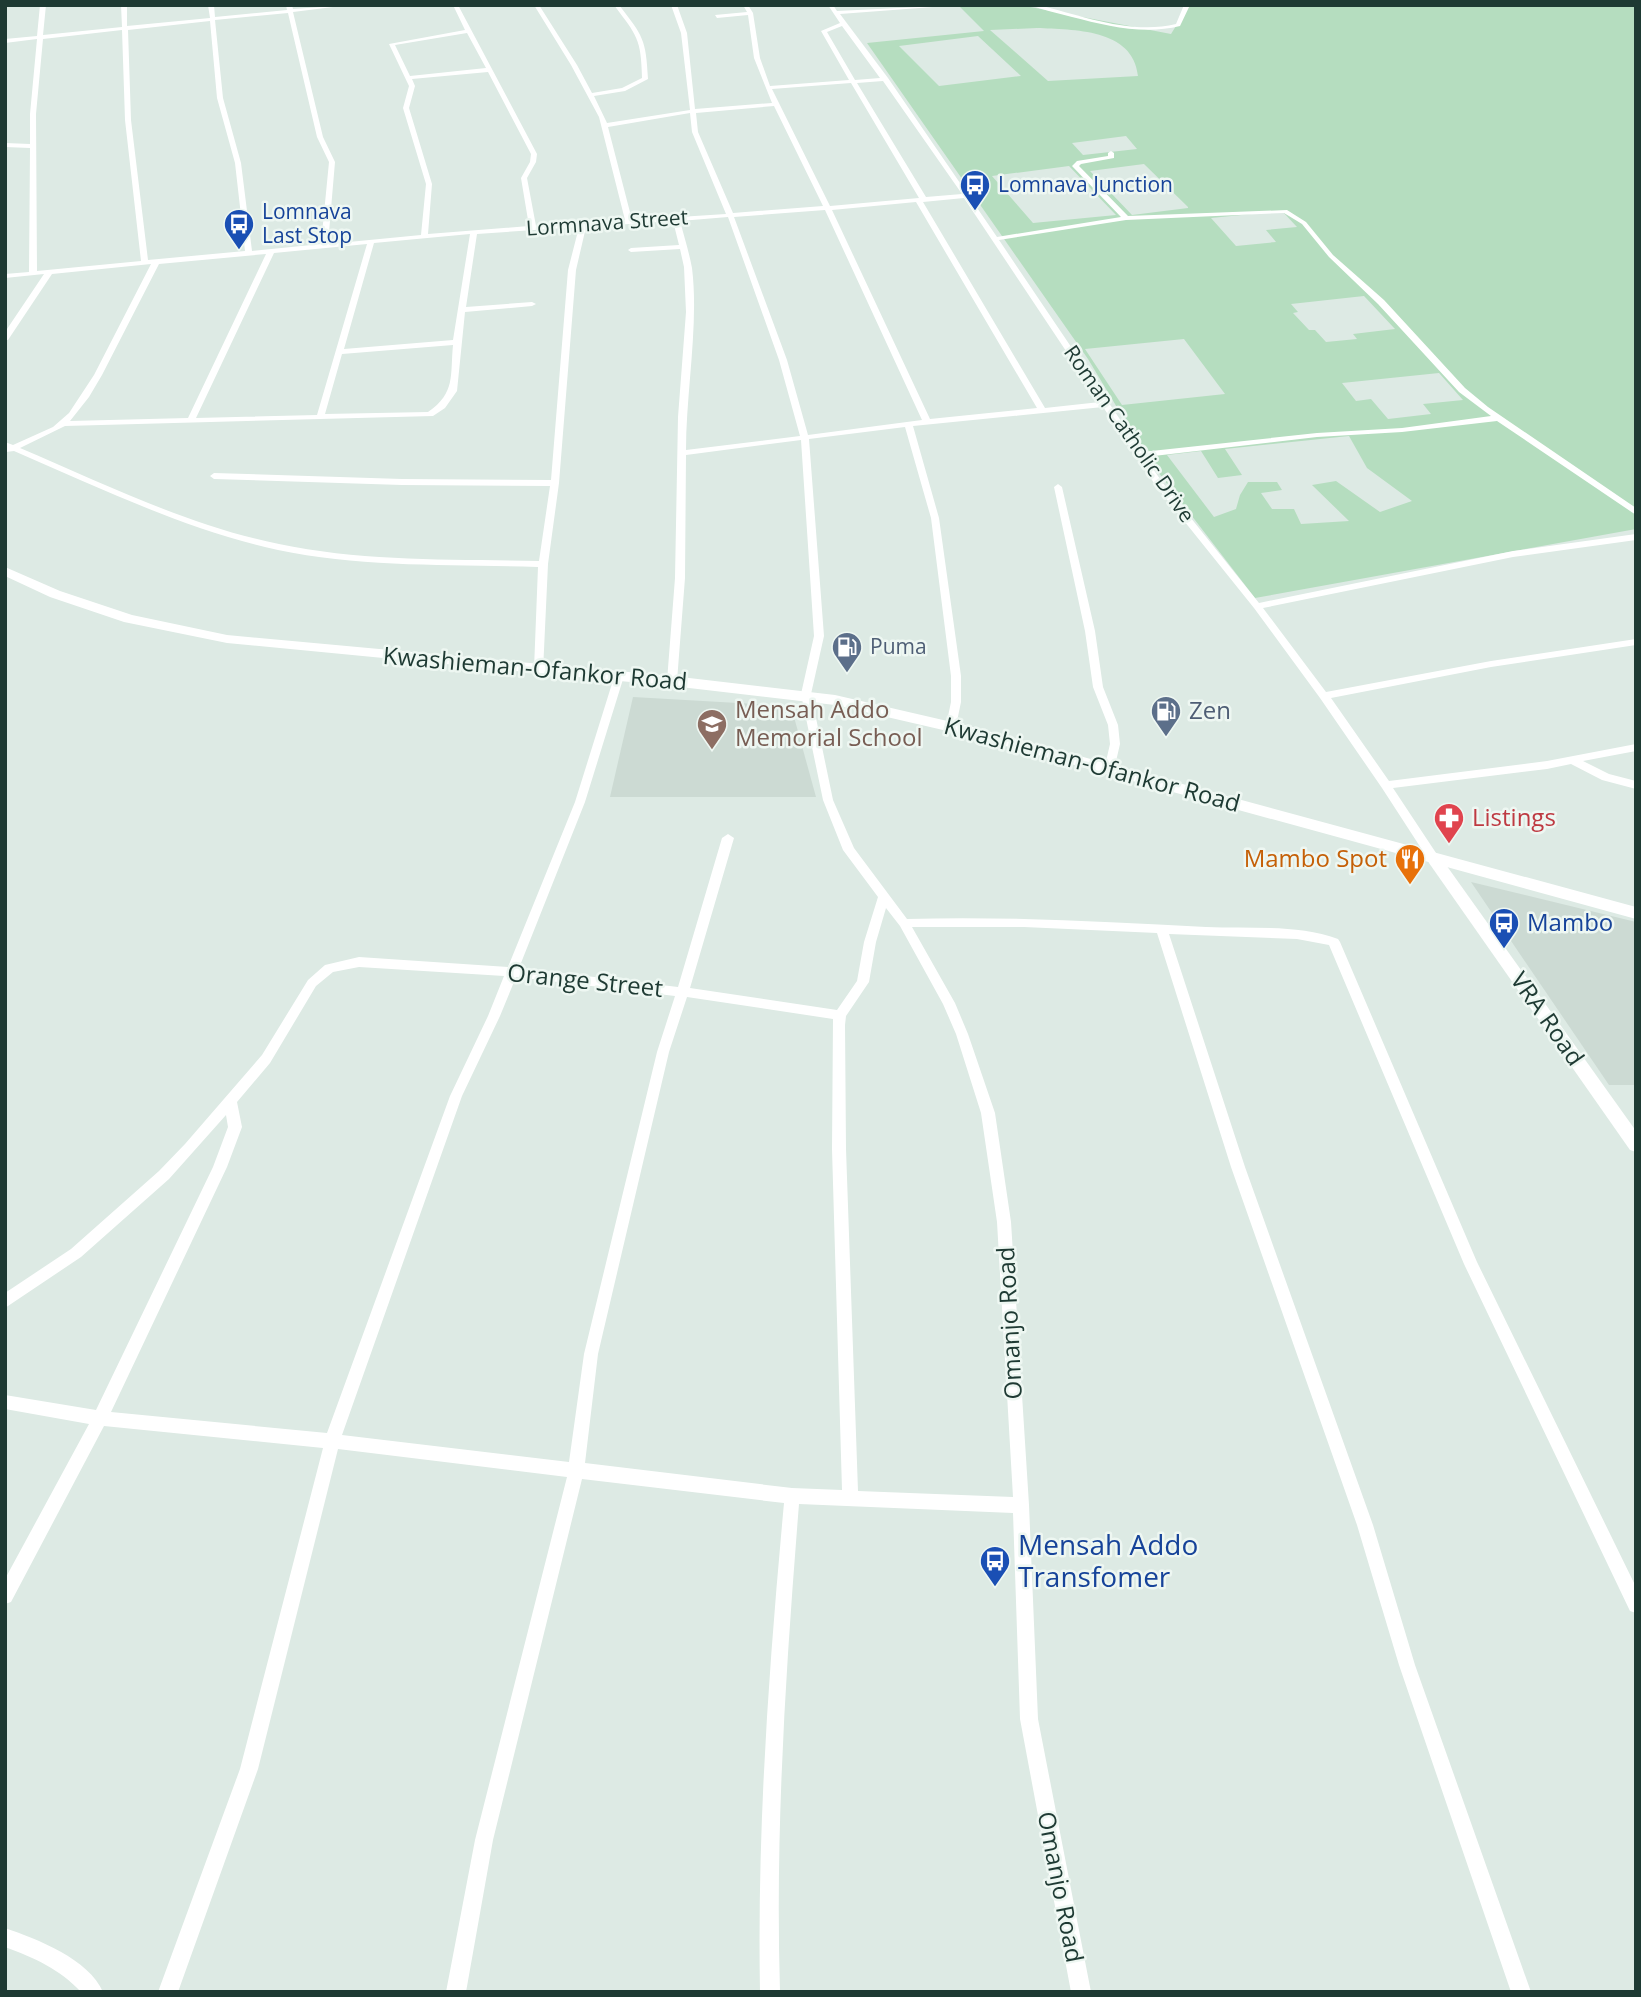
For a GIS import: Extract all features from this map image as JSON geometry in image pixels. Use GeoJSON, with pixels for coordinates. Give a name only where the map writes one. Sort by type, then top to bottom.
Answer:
{"type":"FeatureCollection","features":[{"type":"Feature","properties":{"kind":"main road","name":"Kwashieman-Ofankor Road"},"geometry":{"type":"LineString","coordinates":[[5,571],[55,594],[125,617],[216,638],[806,694],[951,726],[1636,913]]}},
{"type":"Feature","properties":{"kind":"street"},"geometry":{"type":"LineString","coordinates":[[33,274],[33,146],[38,37],[43,5]]}},
{"type":"Feature","properties":{"kind":"street"},"geometry":{"type":"LineString","coordinates":[[124,5],[128,120],[145,263]]}},
{"type":"Feature","properties":{"kind":"street"},"geometry":{"type":"LineString","coordinates":[[211,5],[220,98],[238,163],[249,253]]}},
{"type":"Feature","properties":{"kind":"street"},"geometry":{"type":"LineString","coordinates":[[5,41],[290,8],[347,5]]}},
{"type":"Feature","properties":{"kind":"street"},"geometry":{"type":"LineString","coordinates":[[455,5],[534,154],[533,162],[524,178],[533,228]]}},
{"type":"Feature","properties":{"kind":"street"},"geometry":{"type":"LineString","coordinates":[[536,5],[574,65],[606,125],[629,222]]}},
{"type":"Feature","properties":{"kind":"street"},"geometry":{"type":"LineString","coordinates":[[589,95],[628,89],[645,79],[644,50],[638,33],[616,5]]}},
{"type":"Feature","properties":{"kind":"street"},"geometry":{"type":"LineString","coordinates":[[674,5],[684,33],[695,132],[730,215],[783,360],[805,437],[819,636],[806,694]]}},
{"type":"Feature","properties":{"kind":"street"},"geometry":{"type":"LineString","coordinates":[[745,5],[750,13],[757,58],[768,88],[828,209],[927,422]]}},
{"type":"Feature","properties":{"kind":"street","name":"Roman Catholic Drive"},"geometry":{"type":"LineString","coordinates":[[830,5],[886,79],[1159,484],[1257,606],[1324,696],[1434,859]]}},
{"type":"Feature","properties":{"kind":"street"},"geometry":{"type":"LineString","coordinates":[[836,13],[957,5]]}},
{"type":"Feature","properties":{"kind":"street"},"geometry":{"type":"LineString","coordinates":[[1032,5],[1109,23],[1153,29],[1178,24],[1187,5]]}},
{"type":"Feature","properties":{"kind":"street"},"geometry":{"type":"LineString","coordinates":[[290,8],[320,138],[331,162],[324,246]]}},
{"type":"Feature","properties":{"kind":"street"},"geometry":{"type":"LineString","coordinates":[[717,16],[750,13]]}},
{"type":"Feature","properties":{"kind":"street"},"geometry":{"type":"LineString","coordinates":[[844,23],[824,32],[1043,411]]}},
{"type":"Feature","properties":{"kind":"street"},"geometry":{"type":"LineString","coordinates":[[424,237],[429,184],[406,108],[412,90],[401,60],[393,50],[393,43],[468,31]]}},
{"type":"Feature","properties":{"kind":"street"},"geometry":{"type":"LineString","coordinates":[[407,78],[488,70]]}},
{"type":"Feature","properties":{"kind":"street"},"geometry":{"type":"LineString","coordinates":[[768,88],[886,79]]}},
{"type":"Feature","properties":{"kind":"street"},"geometry":{"type":"LineString","coordinates":[[606,125],[693,111],[776,104]]}},
{"type":"Feature","properties":{"kind":"street"},"geometry":{"type":"LineString","coordinates":[[5,145],[33,146]]}},
{"type":"Feature","properties":{"kind":"street"},"geometry":{"type":"LineString","coordinates":[[1111,153],[1112,157],[1079,162],[1076,166],[1126,218]]}},
{"type":"Feature","properties":{"kind":"street","name":"Lormnava Street"},"geometry":{"type":"LineString","coordinates":[[5,276],[474,232],[828,209],[966,196]]}},
{"type":"Feature","properties":{"kind":"street"},"geometry":{"type":"LineString","coordinates":[[994,239],[1126,218],[1267,210],[1292,214],[1304,223],[1331,256],[1381,302],[1462,390],[1498,418],[1636,512]]}},
{"type":"Feature","properties":{"kind":"street"},"geometry":{"type":"LineString","coordinates":[[672,681],[680,578],[681,453],[690,312],[688,267],[676,219]]}},
{"type":"Feature","properties":{"kind":"street"},"geometry":{"type":"LineString","coordinates":[[539,669],[543,564],[555,483],[572,270],[583,225]]}},
{"type":"Feature","properties":{"kind":"street"},"geometry":{"type":"LineString","coordinates":[[8,448],[64,424],[419,415],[438,410],[453,391],[461,310],[474,232]]}},
{"type":"Feature","properties":{"kind":"street"},"geometry":{"type":"LineString","coordinates":[[320,417],[371,242]]}},
{"type":"Feature","properties":{"kind":"street"},"geometry":{"type":"LineString","coordinates":[[631,250],[683,247]]}},
{"type":"Feature","properties":{"kind":"street"},"geometry":{"type":"LineString","coordinates":[[191,420],[271,251]]}},
{"type":"Feature","properties":{"kind":"street"},"geometry":{"type":"LineString","coordinates":[[64,424],[73,415],[102,367],[156,262]]}},
{"type":"Feature","properties":{"kind":"street"},"geometry":{"type":"LineString","coordinates":[[5,338],[49,273]]}},
{"type":"Feature","properties":{"kind":"street"},"geometry":{"type":"LineString","coordinates":[[461,310],[532,304]]}},
{"type":"Feature","properties":{"kind":"street"},"geometry":{"type":"LineString","coordinates":[[5,324],[16,323]]}},
{"type":"Feature","properties":{"kind":"street"},"geometry":{"type":"LineString","coordinates":[[339,352],[457,342]]}},
{"type":"Feature","properties":{"kind":"street"},"geometry":{"type":"LineString","coordinates":[[681,453],[908,424],[1106,404]]}},
{"type":"Feature","properties":{"kind":"street"},"geometry":{"type":"LineString","coordinates":[[1139,455],[1498,418]]}},
{"type":"Feature","properties":{"kind":"street"},"geometry":{"type":"LineString","coordinates":[[908,424],[935,518],[956,676],[956,702],[951,726]]}},
{"type":"Feature","properties":{"kind":"street"},"geometry":{"type":"LineString","coordinates":[[8,448],[172,515],[279,547],[370,558],[543,564]]}},
{"type":"Feature","properties":{"kind":"street"},"geometry":{"type":"LineString","coordinates":[[214,476],[402,482],[555,483]]}},
{"type":"Feature","properties":{"kind":"street"},"geometry":{"type":"LineString","coordinates":[[1058,487],[1090,631],[1098,687],[1113,724],[1115,744],[1108,770]]}},
{"type":"Feature","properties":{"kind":"street"},"geometry":{"type":"LineString","coordinates":[[1257,606],[1513,554],[1636,537]]}},
{"type":"Feature","properties":{"kind":"street"},"geometry":{"type":"LineString","coordinates":[[1324,696],[1492,664],[1636,642]]}},
{"type":"Feature","properties":{"kind":"street"},"geometry":{"type":"LineString","coordinates":[[168,1992],[249,1769],[332,1441],[456,1096],[494,1016],[580,802],[619,676]]}},
{"type":"Feature","properties":{"kind":"street","name":"Omanjo Road"},"geometry":{"type":"LineString","coordinates":[[806,694],[820,772],[838,828],[849,850],[904,923],[949,1003],[966,1044],[988,1113],[1004,1222],[1021,1505],[1029,1719],[1081,1992]]}},
{"type":"Feature","properties":{"kind":"street"},"geometry":{"type":"LineString","coordinates":[[1386,785],[1574,761],[1636,747]]}},
{"type":"Feature","properties":{"kind":"street"},"geometry":{"type":"LineString","coordinates":[[1574,761],[1606,777],[1636,785]]}},
{"type":"Feature","properties":{"kind":"street"},"geometry":{"type":"LineString","coordinates":[[456,1992],[484,1839],[576,1471],[591,1354],[663,1052],[728,838]]}},
{"type":"Feature","properties":{"kind":"street","name":"VRA Road"},"geometry":{"type":"LineString","coordinates":[[1434,859],[1636,1145]]}},
{"type":"Feature","properties":{"kind":"street"},"geometry":{"type":"LineString","coordinates":[[850,1499],[839,1149],[840,1015],[863,982],[870,942],[884,897]]}},
{"type":"Feature","properties":{"kind":"street"},"geometry":{"type":"LineString","coordinates":[[904,923],[980,920],[1331,940],[1337,946],[1355,997],[1420,1137],[1471,1264],[1636,1605]]}},
{"type":"Feature","properties":{"kind":"street"},"geometry":{"type":"LineString","coordinates":[[1162,929],[1237,1167],[1361,1512],[1407,1665],[1521,1992]]}},
{"type":"Feature","properties":{"kind":"street","name":"Orange Street"},"geometry":{"type":"LineString","coordinates":[[231,1102],[282,1035],[312,983],[329,968],[343,963],[368,962],[511,972],[682,992],[840,1015]]}},
{"type":"Feature","properties":{"kind":"street"},"geometry":{"type":"LineString","coordinates":[[5,1301],[76,1253],[122,1213],[164,1175],[231,1102]]}},
{"type":"Feature","properties":{"kind":"street"},"geometry":{"type":"LineString","coordinates":[[5,1596],[100,1418],[232,1139],[234,1115],[231,1102]]}},
{"type":"Feature","properties":{"kind":"street"},"geometry":{"type":"LineString","coordinates":[[5,1402],[100,1418],[332,1441],[792,1496],[1021,1505]]}},
{"type":"Feature","properties":{"kind":"street"},"geometry":{"type":"LineString","coordinates":[[770,1992],[768,1937],[776,1709],[792,1496]]}},
{"type":"Feature","properties":{"kind":"street"},"geometry":{"type":"LineString","coordinates":[[5,1937],[47,1955],[88,1983],[93,1992]]}},
{"type":"Feature","properties":{"kind":"shaded area","name":"Mensah Addo Memorial School"},"geometry":{"type":"Polygon","coordinates":[[[633,697],[791,706],[816,797],[610,797],[633,697]]]}},
{"type":"Feature","properties":{"kind":"shaded area"},"geometry":{"type":"Polygon","coordinates":[[[1471,882],[1636,922],[1636,1085],[1609,1085],[1471,882]]]}},
{"type":"Feature","properties":{"kind":"green space"},"geometry":{"type":"Polygon","coordinates":[[[1020,5],[1171,34],[1189,5],[1636,5],[1636,529],[1255,598],[1148,459],[1088,359],[867,43],[984,31],[960,7],[1020,5]],[[1037,28],[990,30],[1048,81],[1138,76],[1134,60],[1125,49],[1113,40],[1099,35],[1083,31],[1037,28]],[[978,36],[899,46],[939,86],[1021,76],[978,36]],[[1126,136],[1072,143],[1083,155],[1137,149],[1126,136]],[[1144,164],[1090,171],[1132,215],[1188,208],[1144,164]],[[1069,166],[992,176],[1033,223],[1116,215],[1069,166]],[[1282,211],[1211,218],[1236,246],[1276,242],[1266,230],[1297,227],[1282,211]],[[1364,296],[1291,304],[1298,312],[1293,313],[1309,330],[1315,330],[1326,342],[1357,339],[1353,334],[1395,329],[1364,296]],[[1184,339],[1085,349],[1122,405],[1225,394],[1184,339]],[[1439,373],[1342,383],[1356,401],[1371,399],[1388,419],[1431,414],[1423,404],[1463,400],[1439,373]],[[1349,436],[1225,449],[1242,475],[1218,478],[1201,451],[1167,455],[1214,517],[1236,509],[1248,482],[1277,482],[1282,490],[1261,493],[1272,509],[1294,509],[1301,524],[1349,521],[1312,485],[1336,481],[1380,512],[1412,501],[1367,468],[1349,436]]]}},
{"type":"Feature","properties":{"kind":"place","name":"Lomnava Junction"},"geometry":{"type":"Point","coordinates":[975,212]}},
{"type":"Feature","properties":{"kind":"place","name":"Lomnava Last Stop"},"geometry":{"type":"Point","coordinates":[239,251]}},
{"type":"Feature","properties":{"kind":"place","name":"Puma"},"geometry":{"type":"Point","coordinates":[847,674]}},
{"type":"Feature","properties":{"kind":"place","name":"Zen"},"geometry":{"type":"Point","coordinates":[1166,738]}},
{"type":"Feature","properties":{"kind":"place","name":"Mensah Addo Memorial School"},"geometry":{"type":"Point","coordinates":[712,751]}},
{"type":"Feature","properties":{"kind":"place","name":"Listings"},"geometry":{"type":"Point","coordinates":[1449,845]}},
{"type":"Feature","properties":{"kind":"place","name":"Mambo Spot"},"geometry":{"type":"Point","coordinates":[1410,886]}},
{"type":"Feature","properties":{"kind":"place","name":"Mambo"},"geometry":{"type":"Point","coordinates":[1504,950]}},
{"type":"Feature","properties":{"kind":"place","name":"Mensah Addo Transfomer"},"geometry":{"type":"Point","coordinates":[995,1588]}}]}
